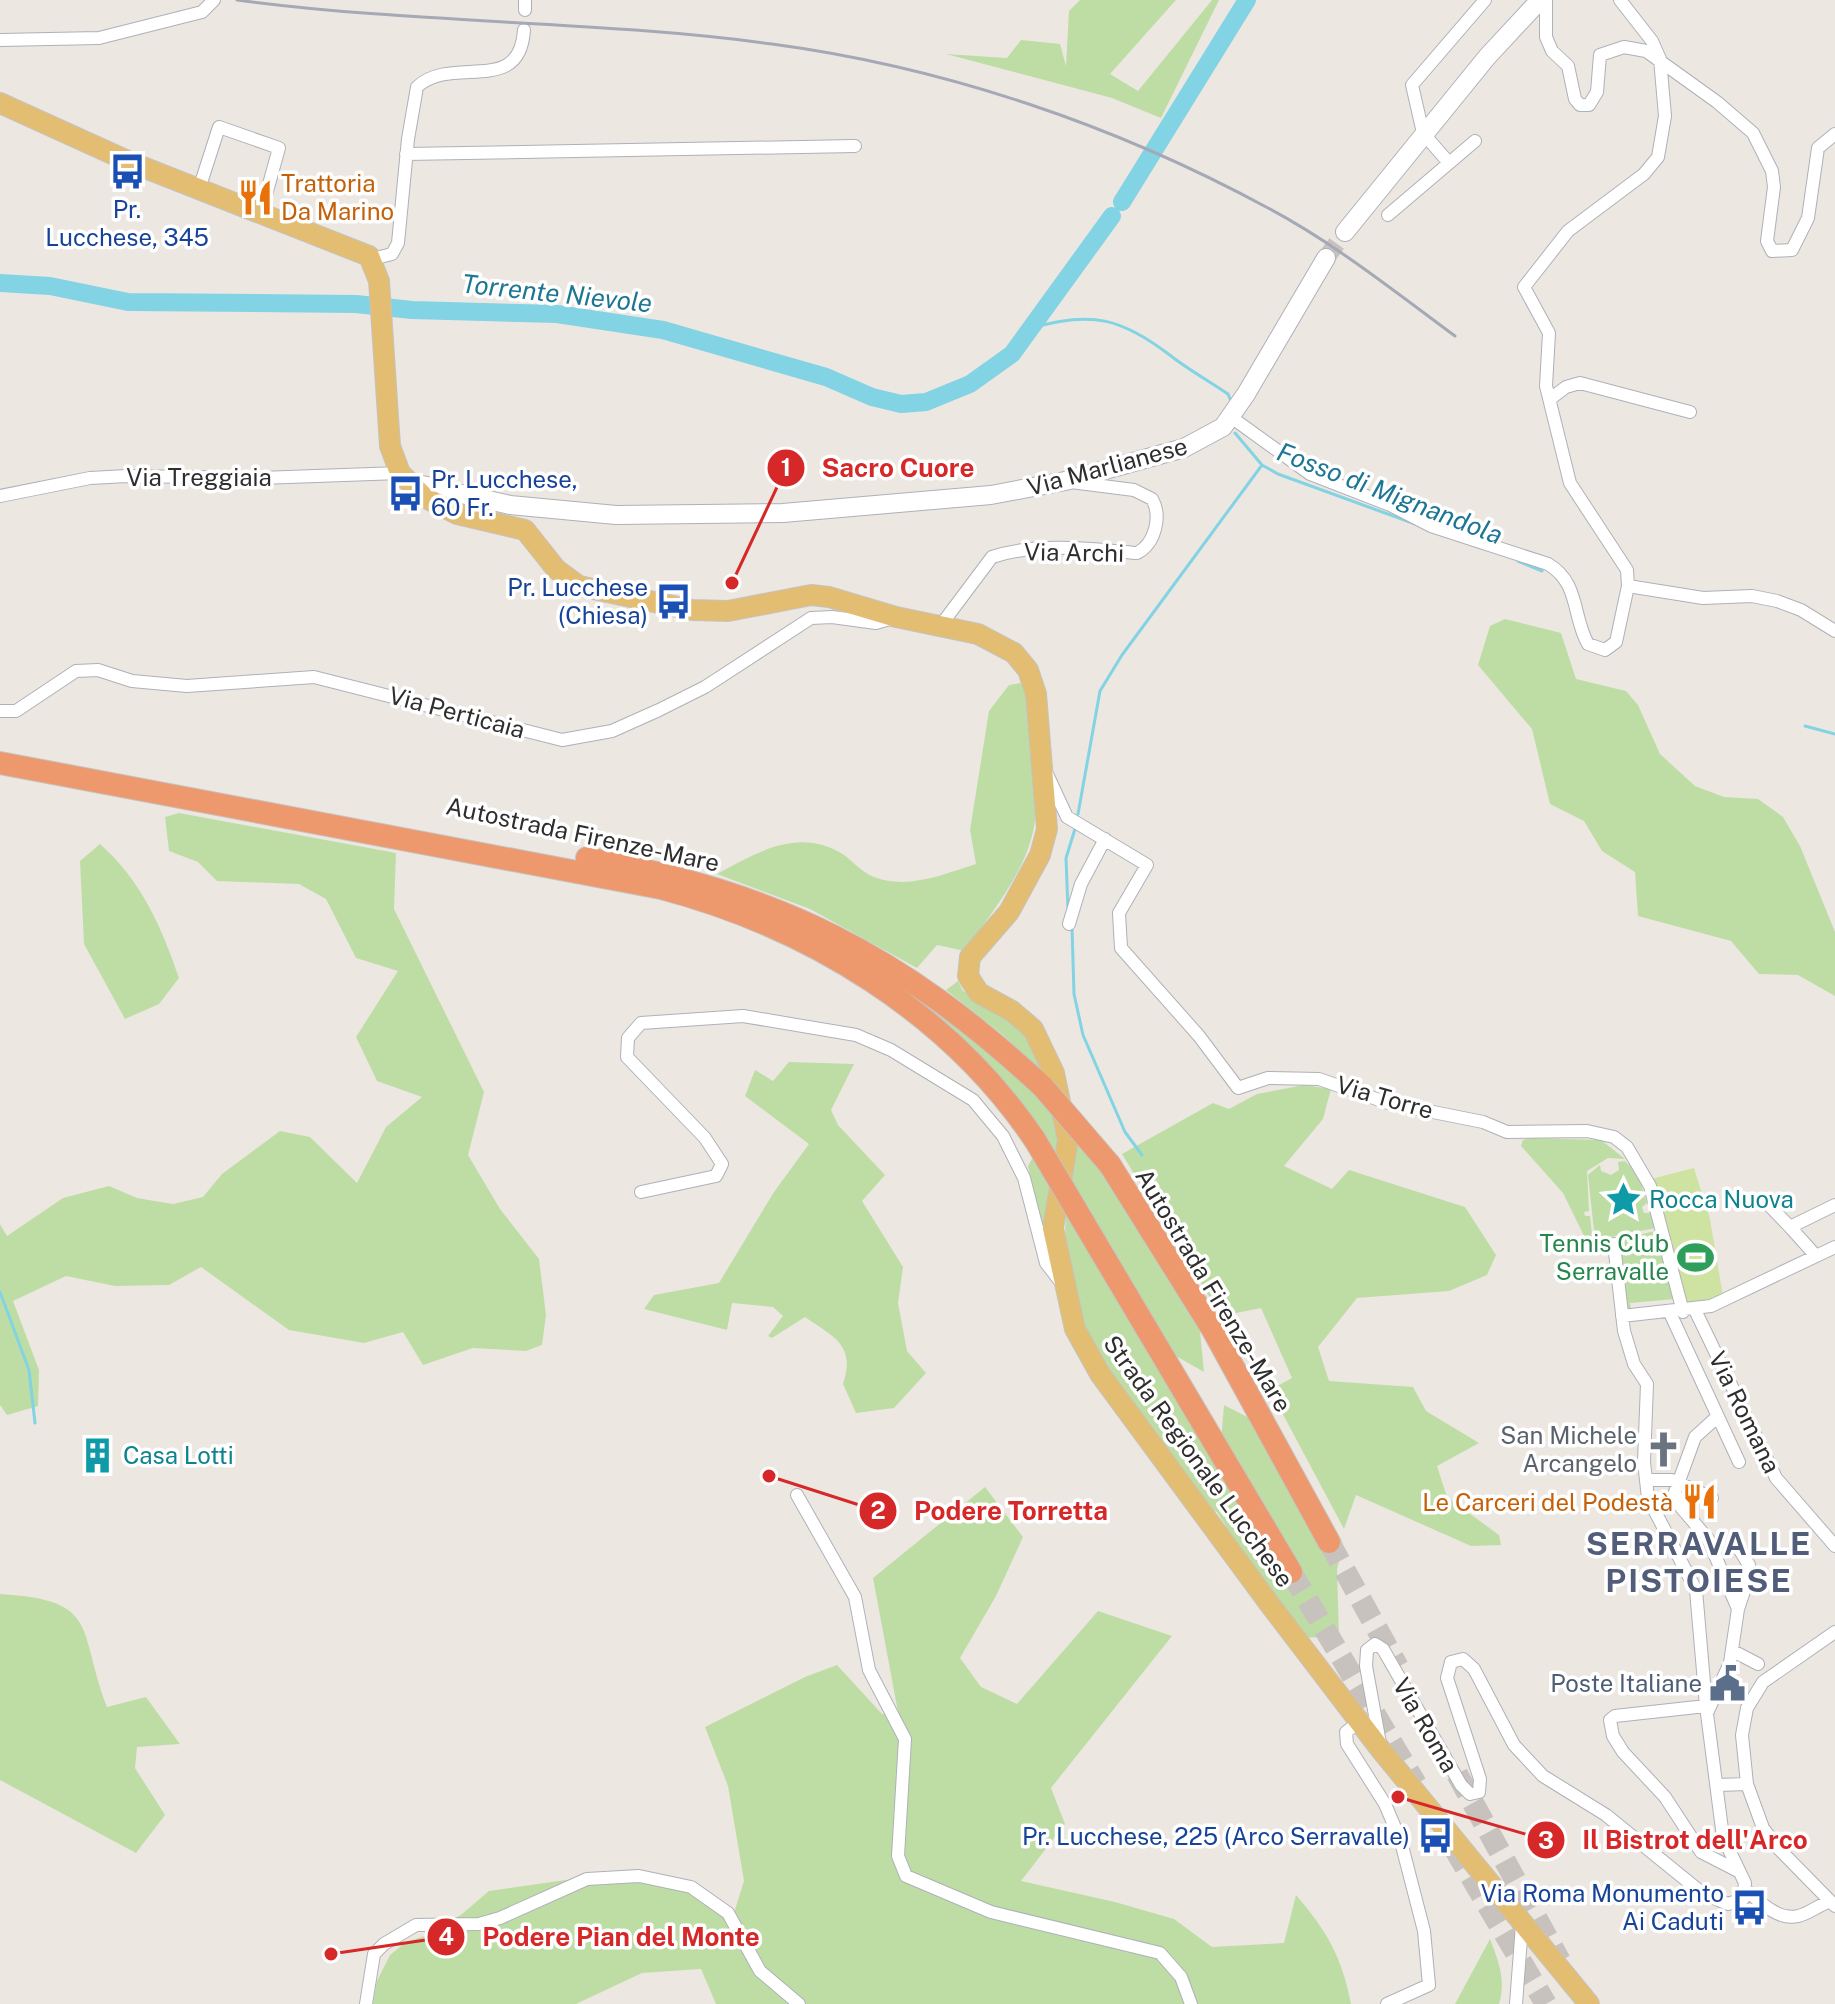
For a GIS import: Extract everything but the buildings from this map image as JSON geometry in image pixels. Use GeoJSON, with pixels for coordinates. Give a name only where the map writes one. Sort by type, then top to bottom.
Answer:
{"type":"FeatureCollection","features":[{"type":"Feature","properties":{"kind":"highway","name":"Autostrada Firenze-Mare"},"geometry":{"type":"LineString","coordinates":[[0,749],[638,867],[740,895],[830,933],[910,978],[985,1034],[1043,1087],[1110,1165],[1213,1330],[1329,1542]]}},
{"type":"Feature","properties":{"kind":"highway","name":"Autostrada Firenze-Mare"},"geometry":{"type":"LineString","coordinates":[[0,763],[620,880],[713,902],[808,944],[921,1015],[994,1083],[1035,1140],[1291,1572]]}},
{"type":"Feature","properties":{"kind":"main road"},"geometry":{"type":"LineString","coordinates":[[0,103],[199,189],[328,237],[372,259],[379,281],[391,455],[404,478]]}},
{"type":"Feature","properties":{"kind":"main road","name":"Strada Regionale Lucchese"},"geometry":{"type":"LineString","coordinates":[[404,478],[424,497],[457,514],[525,530],[564,577],[594,591],[692,610],[728,611],[811,595],[941,625],[998,642],[1014,653],[1028,670],[1036,694],[1047,829],[1040,855],[1009,912],[970,957],[968,968],[972,984],[979,993],[1012,1011],[1033,1029],[1054,1073],[1068,1132],[1053,1220],[1063,1285],[1075,1329],[1100,1374],[1359,1722],[1589,2004]]}},
{"type":"Feature","properties":{"kind":"street"},"geometry":{"type":"LineString","coordinates":[[0,40],[99,38],[202,12],[214,0]]}},
{"type":"Feature","properties":{"kind":"street"},"geometry":{"type":"LineString","coordinates":[[1449,163],[1423,133],[1412,94],[1414,81],[1485,0]]}},
{"type":"Feature","properties":{"kind":"street"},"geometry":{"type":"LineString","coordinates":[[1231,417],[1310,474],[1390,505],[1431,526],[1548,564],[1573,592],[1588,644],[1605,650],[1620,634],[1628,586],[1625,565],[1570,483],[1545,378],[1549,333],[1524,291],[1525,282],[1568,231],[1644,174],[1658,157],[1665,116],[1660,59],[1652,41],[1620,0]]}},
{"type":"Feature","properties":{"kind":"street"},"geometry":{"type":"LineString","coordinates":[[1345,232],[1423,133],[1538,1]]}},
{"type":"Feature","properties":{"kind":"street"},"geometry":{"type":"LineString","coordinates":[[1538,1],[1549,44],[1568,66],[1575,99],[1580,105],[1589,105],[1595,99],[1599,58],[1603,53],[1634,47],[1660,59],[1753,133],[1767,157],[1774,187],[1768,228],[1772,251],[1792,250],[1798,244],[1808,218],[1818,148],[1835,134]]}},
{"type":"Feature","properties":{"kind":"street"},"geometry":{"type":"LineString","coordinates":[[372,259],[392,254],[398,243],[413,96],[419,84],[438,75],[495,70],[509,65],[522,51],[524,30]]}},
{"type":"Feature","properties":{"kind":"street"},"geometry":{"type":"LineString","coordinates":[[199,189],[219,127],[279,148],[261,213]]}},
{"type":"Feature","properties":{"kind":"street"},"geometry":{"type":"LineString","coordinates":[[1388,215],[1475,141]]}},
{"type":"Feature","properties":{"kind":"street"},"geometry":{"type":"LineString","coordinates":[[406,154],[855,146]]}},
{"type":"Feature","properties":{"kind":"street","name":"Via Marlianese"},"geometry":{"type":"LineString","coordinates":[[404,478],[510,505],[616,515],[783,513],[991,495],[1065,481],[1184,448],[1216,432],[1231,417],[1326,258]]}},
{"type":"Feature","properties":{"kind":"street"},"geometry":{"type":"LineString","coordinates":[[1550,399],[1566,387],[1580,383],[1690,412]]}},
{"type":"Feature","properties":{"kind":"street","name":"Via Treggiaia"},"geometry":{"type":"LineString","coordinates":[[0,496],[115,477],[404,478]]}},
{"type":"Feature","properties":{"kind":"street","name":"Via Archi"},"geometry":{"type":"LineString","coordinates":[[941,625],[992,557],[1022,550],[1117,549],[1137,553],[1148,545],[1157,516],[1152,499],[1134,490],[1065,481]]}},
{"type":"Feature","properties":{"kind":"street"},"geometry":{"type":"LineString","coordinates":[[1628,586],[1703,598],[1752,596],[1777,601],[1801,610],[1835,631]]}},
{"type":"Feature","properties":{"kind":"street","name":"Via Perticaia"},"geometry":{"type":"LineString","coordinates":[[0,711],[16,711],[76,671],[98,670],[132,681],[187,686],[314,677],[384,692],[551,739],[573,739],[612,731],[705,687],[811,618],[876,623],[896,617]]}},
{"type":"Feature","properties":{"kind":"street"},"geometry":{"type":"LineString","coordinates":[[1042,764],[1067,817],[1105,839],[1081,884],[1069,924]]}},
{"type":"Feature","properties":{"kind":"street","name":"Via Torre"},"geometry":{"type":"LineString","coordinates":[[1105,839],[1147,865],[1119,913],[1121,948],[1199,1036],[1238,1088],[1268,1078],[1319,1079],[1388,1103],[1483,1122],[1507,1132],[1595,1132],[1614,1137],[1627,1147],[1650,1186],[1682,1311]]}},
{"type":"Feature","properties":{"kind":"street"},"geometry":{"type":"LineString","coordinates":[[641,1192],[716,1176],[722,1164],[695,1127],[627,1057],[628,1038],[641,1023],[743,1016],[856,1035],[891,1050],[973,1100],[1003,1136],[1024,1178],[1046,1263],[1063,1285]]}},
{"type":"Feature","properties":{"kind":"street"},"geometry":{"type":"LineString","coordinates":[[1764,1200],[1816,1256]]}},
{"type":"Feature","properties":{"kind":"street"},"geometry":{"type":"LineString","coordinates":[[1790,1227],[1835,1205]]}},
{"type":"Feature","properties":{"kind":"street"},"geometry":{"type":"LineString","coordinates":[[1614,1244],[1622,1316],[1631,1357],[1647,1384],[1646,1480],[1651,1509],[1679,1552],[1696,1590],[1706,1710],[1723,1837],[1745,1889],[1769,1908],[1787,1916],[1801,1915],[1832,1904],[1771,1840],[1754,1810],[1747,1784],[1742,1735],[1750,1701],[1772,1674],[1835,1632]]}},
{"type":"Feature","properties":{"kind":"street"},"geometry":{"type":"LineString","coordinates":[[1622,1316],[1682,1311],[1752,1289],[1835,1247]]}},
{"type":"Feature","properties":{"kind":"street"},"geometry":{"type":"LineString","coordinates":[[1682,1311],[1717,1417],[1739,1462]]}},
{"type":"Feature","properties":{"kind":"street","name":"Via Romana"},"geometry":{"type":"LineString","coordinates":[[1682,1311],[1776,1478],[1835,1546]]}},
{"type":"Feature","properties":{"kind":"street"},"geometry":{"type":"LineString","coordinates":[[1717,1417],[1695,1437],[1675,1492],[1678,1501],[1708,1539],[1738,1609]]}},
{"type":"Feature","properties":{"kind":"street"},"geometry":{"type":"LineString","coordinates":[[1646,1480],[1677,1482],[1712,1498]]}},
{"type":"Feature","properties":{"kind":"street"},"geometry":{"type":"LineString","coordinates":[[797,1495],[855,1597],[869,1670],[905,1739],[898,1856],[906,1876],[991,1912],[1160,1953],[1181,1977],[1191,2004]]}},
{"type":"Feature","properties":{"kind":"street"},"geometry":{"type":"LineString","coordinates":[[1706,1710],[1733,1651],[1738,1609],[1749,1576],[1749,1565],[1738,1547]]}},
{"type":"Feature","properties":{"kind":"street","name":"Via Roma"},"geometry":{"type":"LineString","coordinates":[[1381,1750],[1366,1666],[1367,1650],[1375,1644],[1383,1649],[1461,1785],[1470,1794],[1479,1792],[1480,1779],[1447,1678],[1451,1662],[1463,1659],[1474,1669],[1514,1745],[1543,1776],[1606,1815],[1706,1896],[1736,1904],[1743,1899],[1745,1889]]}},
{"type":"Feature","properties":{"kind":"street"},"geometry":{"type":"LineString","coordinates":[[1733,1651],[1758,1664]]}},
{"type":"Feature","properties":{"kind":"street"},"geometry":{"type":"LineString","coordinates":[[1706,1710],[1610,1720],[1619,1747],[1675,1810],[1701,1852],[1738,1871]]}},
{"type":"Feature","properties":{"kind":"street"},"geometry":{"type":"LineString","coordinates":[[1359,1722],[1346,1732],[1347,1744],[1397,1831],[1424,1931],[1429,1985],[1387,2004]]}},
{"type":"Feature","properties":{"kind":"street"},"geometry":{"type":"LineString","coordinates":[[1718,1785],[1747,1784]]}},
{"type":"Feature","properties":{"kind":"street"},"geometry":{"type":"LineString","coordinates":[[366,2004],[374,1954],[384,1944],[416,1925],[479,1924],[500,1918],[587,1879],[639,1876],[691,1887],[728,1913],[760,1971],[799,2004]]}},
{"type":"Feature","properties":{"kind":"street"},"geometry":{"type":"LineString","coordinates":[[1516,2004],[1522,1922]]}},
{"type":"Feature","properties":{"kind":"green space"},"geometry":{"type":"Polygon","coordinates":[[[1080,0],[1176,0],[1110,74],[1138,91],[1212,0],[1219,0],[1161,118],[1112,98],[946,54],[1007,58],[1021,40],[1060,44],[1066,66],[1069,11],[1080,0]]]}},
{"type":"Feature","properties":{"kind":"green space"},"geometry":{"type":"Polygon","coordinates":[[[1505,619],[1561,633],[1576,679],[1626,691],[1638,705],[1660,754],[1695,786],[1724,797],[1758,799],[1783,817],[1800,846],[1835,932],[1835,996],[1798,975],[1759,974],[1731,941],[1638,916],[1635,872],[1602,851],[1584,821],[1550,804],[1532,729],[1478,665],[1490,626],[1505,619]]]}},
{"type":"Feature","properties":{"kind":"green space"},"geometry":{"type":"Polygon","coordinates":[[[1027,682],[1037,797],[1033,832],[1014,879],[965,951],[937,945],[917,968],[810,909],[717,874],[776,846],[807,842],[839,852],[869,875],[887,881],[926,879],[976,864],[970,830],[989,711],[1009,685],[1027,682]]]}},
{"type":"Feature","properties":{"kind":"green space"},"geometry":{"type":"Polygon","coordinates":[[[179,813],[396,853],[394,909],[484,1092],[468,1155],[500,1209],[539,1259],[546,1315],[542,1345],[526,1351],[473,1348],[423,1365],[403,1332],[364,1343],[289,1330],[201,1267],[169,1285],[115,1286],[66,1276],[13,1301],[39,1370],[38,1406],[7,1415],[0,1405],[0,1224],[7,1236],[63,1198],[109,1186],[137,1198],[173,1204],[203,1197],[222,1174],[280,1131],[310,1137],[357,1183],[386,1127],[422,1097],[377,1081],[356,1037],[398,971],[356,958],[326,899],[299,884],[217,881],[198,862],[169,851],[165,817],[179,813]]]}},
{"type":"Feature","properties":{"kind":"green space"},"geometry":{"type":"Polygon","coordinates":[[[100,844],[139,889],[179,978],[159,1004],[125,1019],[84,944],[80,861],[100,844]]]}},
{"type":"Feature","properties":{"kind":"green space"},"geometry":{"type":"Polygon","coordinates":[[[958,981],[963,991],[1015,1020],[1034,1041],[1061,1129],[1044,1238],[1028,1166],[1042,1140],[913,1001],[919,992],[1041,1071],[1003,1035],[946,990],[958,981]]]}},
{"type":"Feature","properties":{"kind":"green space"},"geometry":{"type":"Polygon","coordinates":[[[789,1062],[854,1064],[831,1110],[838,1125],[885,1175],[862,1201],[903,1267],[898,1303],[907,1351],[926,1373],[894,1408],[856,1413],[843,1384],[847,1360],[840,1343],[805,1317],[772,1338],[768,1336],[783,1316],[773,1307],[732,1303],[727,1330],[644,1309],[654,1295],[719,1283],[774,1192],[809,1144],[745,1096],[755,1070],[773,1081],[789,1062]]]}},
{"type":"Feature","properties":{"kind":"green space"},"geometry":{"type":"Polygon","coordinates":[[[1304,1085],[1331,1089],[1323,1119],[1284,1166],[1332,1189],[1349,1170],[1465,1207],[1496,1255],[1487,1275],[1449,1291],[1357,1298],[1318,1347],[1329,1381],[1413,1387],[1426,1411],[1479,1443],[1437,1466],[1447,1497],[1499,1535],[1501,1545],[1471,1546],[1356,1495],[1344,1529],[1270,1390],[1292,1378],[1261,1308],[1221,1316],[1122,1154],[1213,1103],[1229,1109],[1257,1094],[1304,1085]]]}},
{"type":"Feature","properties":{"kind":"green space"},"geometry":{"type":"Polygon","coordinates":[[[1074,1133],[1101,1167],[1199,1321],[1204,1372],[1167,1351],[1221,1441],[1224,1405],[1255,1421],[1325,1546],[1341,1538],[1343,1545],[1337,1569],[1339,1636],[1303,1638],[1223,1529],[1226,1526],[1217,1512],[1208,1508],[1143,1425],[1102,1365],[1074,1301],[1067,1267],[1066,1217],[1074,1133]]]}},
{"type":"Feature","properties":{"kind":"green space"},"geometry":{"type":"Polygon","coordinates":[[[1523,1140],[1601,1140],[1625,1159],[1608,1158],[1587,1171],[1589,1211],[1584,1212],[1585,1216],[1590,1216],[1593,1243],[1588,1244],[1563,1193],[1521,1146],[1523,1140]]]}},
{"type":"Feature","properties":{"kind":"green space"},"geometry":{"type":"Polygon","coordinates":[[[1625,1161],[1638,1174],[1647,1203],[1642,1207],[1644,1213],[1650,1213],[1656,1228],[1595,1240],[1588,1175],[1600,1165],[1601,1171],[1611,1175],[1619,1170],[1618,1162],[1625,1161]]]}},
{"type":"Feature","properties":{"kind":"green space","name":"Tennis Club Serravalle"},"geometry":{"type":"Polygon","coordinates":[[[1694,1168],[1710,1219],[1723,1296],[1686,1304],[1651,1179],[1694,1168]]]}},
{"type":"Feature","properties":{"kind":"green space"},"geometry":{"type":"Polygon","coordinates":[[[1659,1230],[1675,1299],[1630,1303],[1631,1311],[1626,1311],[1618,1245],[1621,1239],[1659,1230]]]}},
{"type":"Feature","properties":{"kind":"green space"},"geometry":{"type":"Polygon","coordinates":[[[985,1487],[1023,1537],[996,1596],[960,1658],[981,1687],[1017,1704],[1098,1611],[1172,1636],[1051,1788],[1065,1824],[1021,1881],[1174,1919],[1212,1947],[1284,1943],[1296,1895],[1332,1945],[1351,2004],[716,2004],[701,1969],[642,1973],[576,2004],[373,2004],[377,1981],[390,1955],[406,1942],[428,1935],[462,1914],[489,1891],[636,1870],[695,1882],[734,1913],[744,1881],[728,1786],[705,1727],[805,1677],[837,1665],[882,1714],[898,1712],[873,1578],[985,1487]]]}},
{"type":"Feature","properties":{"kind":"green space"},"geometry":{"type":"Polygon","coordinates":[[[0,1594],[32,1597],[55,1603],[70,1612],[87,1638],[107,1707],[146,1697],[180,1744],[137,1747],[135,1768],[165,1815],[136,1853],[0,1780],[0,1594]]]}},
{"type":"Feature","properties":{"kind":"green space"},"geometry":{"type":"Polygon","coordinates":[[[1490,1939],[1502,1979],[1499,2004],[1455,2004],[1490,1939]]]}},
{"type":"Feature","properties":{"kind":"waterway","name":"Torrente Nievole"},"geometry":{"type":"LineString","coordinates":[[1122,202],[1247,0]]}},
{"type":"Feature","properties":{"kind":"waterway","name":"Torrente Nievole"},"geometry":{"type":"LineString","coordinates":[[0,283],[50,286],[128,302],[356,304],[412,310],[557,314],[663,330],[826,377],[872,397],[901,404],[926,402],[970,384],[1012,354],[1112,216]]}},
{"type":"Feature","properties":{"kind":"waterway","name":"Fosso di Mignandola"},"geometry":{"type":"LineString","coordinates":[[1032,328],[1090,319],[1122,326],[1154,343],[1228,394],[1231,401]]}},
{"type":"Feature","properties":{"kind":"waterway","name":"Fosso di Mignandola"},"geometry":{"type":"LineString","coordinates":[[1235,433],[1262,465],[1278,474],[1481,548]]}},
{"type":"Feature","properties":{"kind":"waterway"},"geometry":{"type":"LineString","coordinates":[[1078,814],[1100,691],[1122,655],[1262,465]]}},
{"type":"Feature","properties":{"kind":"waterway","name":"Fosso di Mignandola"},"geometry":{"type":"LineString","coordinates":[[1518,561],[1542,571]]}},
{"type":"Feature","properties":{"kind":"waterway","name":"Fosso di Mignandola"},"geometry":{"type":"LineString","coordinates":[[1805,726],[1835,734]]}},
{"type":"Feature","properties":{"kind":"waterway"},"geometry":{"type":"LineString","coordinates":[[1068,910],[1066,858],[1075,829]]}},
{"type":"Feature","properties":{"kind":"waterway"},"geometry":{"type":"LineString","coordinates":[[1072,927],[1074,994],[1083,1035],[1125,1132],[1142,1155]]}},
{"type":"Feature","properties":{"kind":"waterway"},"geometry":{"type":"LineString","coordinates":[[0,1292],[29,1370],[35,1423]]}},
{"type":"Feature","properties":{"kind":"tunnel"},"geometry":{"type":"LineString","coordinates":[[1326,258],[1345,232]]}},
{"type":"Feature","properties":{"kind":"tunnel"},"geometry":{"type":"LineString","coordinates":[[1329,1542],[1398,1667]]}},
{"type":"Feature","properties":{"kind":"tunnel"},"geometry":{"type":"LineString","coordinates":[[1291,1572],[1416,1784]]}},
{"type":"Feature","properties":{"kind":"tunnel"},"geometry":{"type":"LineString","coordinates":[[1457,1774],[1560,1961]]}},
{"type":"Feature","properties":{"kind":"tunnel"},"geometry":{"type":"LineString","coordinates":[[1454,1848],[1546,2004]]}},
{"type":"Feature","properties":{"kind":"railway"},"geometry":{"type":"LineString","coordinates":[[237,0],[371,14],[705,36],[836,54],[964,84],[1089,126],[1210,178],[1316,236],[1455,336]]}},
{"type":"Feature","properties":{"kind":"place","name":"Pr. Lucchese, 345"},"geometry":{"type":"Point","coordinates":[127,172]}},
{"type":"Feature","properties":{"kind":"place","name":"Trattoria Da Marino"},"geometry":{"type":"Point","coordinates":[255,197]}},
{"type":"Feature","properties":{"kind":"place","name":"Pr. Lucchese, 60 Fr."},"geometry":{"type":"Point","coordinates":[405,493]}},
{"type":"Feature","properties":{"kind":"place","name":"Sacro Cuore"},"geometry":{"type":"Point","coordinates":[732,583]}},
{"type":"Feature","properties":{"kind":"place","name":"Pr. Lucchese (Chiesa)"},"geometry":{"type":"Point","coordinates":[674,601]}},
{"type":"Feature","properties":{"kind":"place","name":"Rocca Nuova"},"geometry":{"type":"Point","coordinates":[1623,1199]}},
{"type":"Feature","properties":{"kind":"place","name":"Tennis Club Serravalle"},"geometry":{"type":"Point","coordinates":[1695,1257]}},
{"type":"Feature","properties":{"kind":"place","name":"San Michele Arcangelo"},"geometry":{"type":"Point","coordinates":[1663,1449]}},
{"type":"Feature","properties":{"kind":"place","name":"Casa Lotti"},"geometry":{"type":"Point","coordinates":[97,1455]}},
{"type":"Feature","properties":{"kind":"place","name":"Podere Torretta"},"geometry":{"type":"Point","coordinates":[769,1476]}},
{"type":"Feature","properties":{"kind":"place","name":"Le Carceri del Podestà"},"geometry":{"type":"Point","coordinates":[1699,1502]}},
{"type":"Feature","properties":{"kind":"place","name":"Poste Italiane"},"geometry":{"type":"Point","coordinates":[1728,1683]}},
{"type":"Feature","properties":{"kind":"place","name":"Il Bistrot dell'Arco"},"geometry":{"type":"Point","coordinates":[1398,1797]}},
{"type":"Feature","properties":{"kind":"place","name":"Pr. Lucchese, 225 (Arco Serravalle)"},"geometry":{"type":"Point","coordinates":[1436,1836]}},
{"type":"Feature","properties":{"kind":"place","name":"Via Roma Monumento Ai Caduti"},"geometry":{"type":"Point","coordinates":[1750,1907]}},
{"type":"Feature","properties":{"kind":"place","name":"Podere Pian del Monte"},"geometry":{"type":"Point","coordinates":[331,1954]}},
{"type":"Feature","properties":{"kind":"district","name":"SERRAVALLE PISTOIESE"},"geometry":{"type":"Point","coordinates":[1699,1562]}}]}
